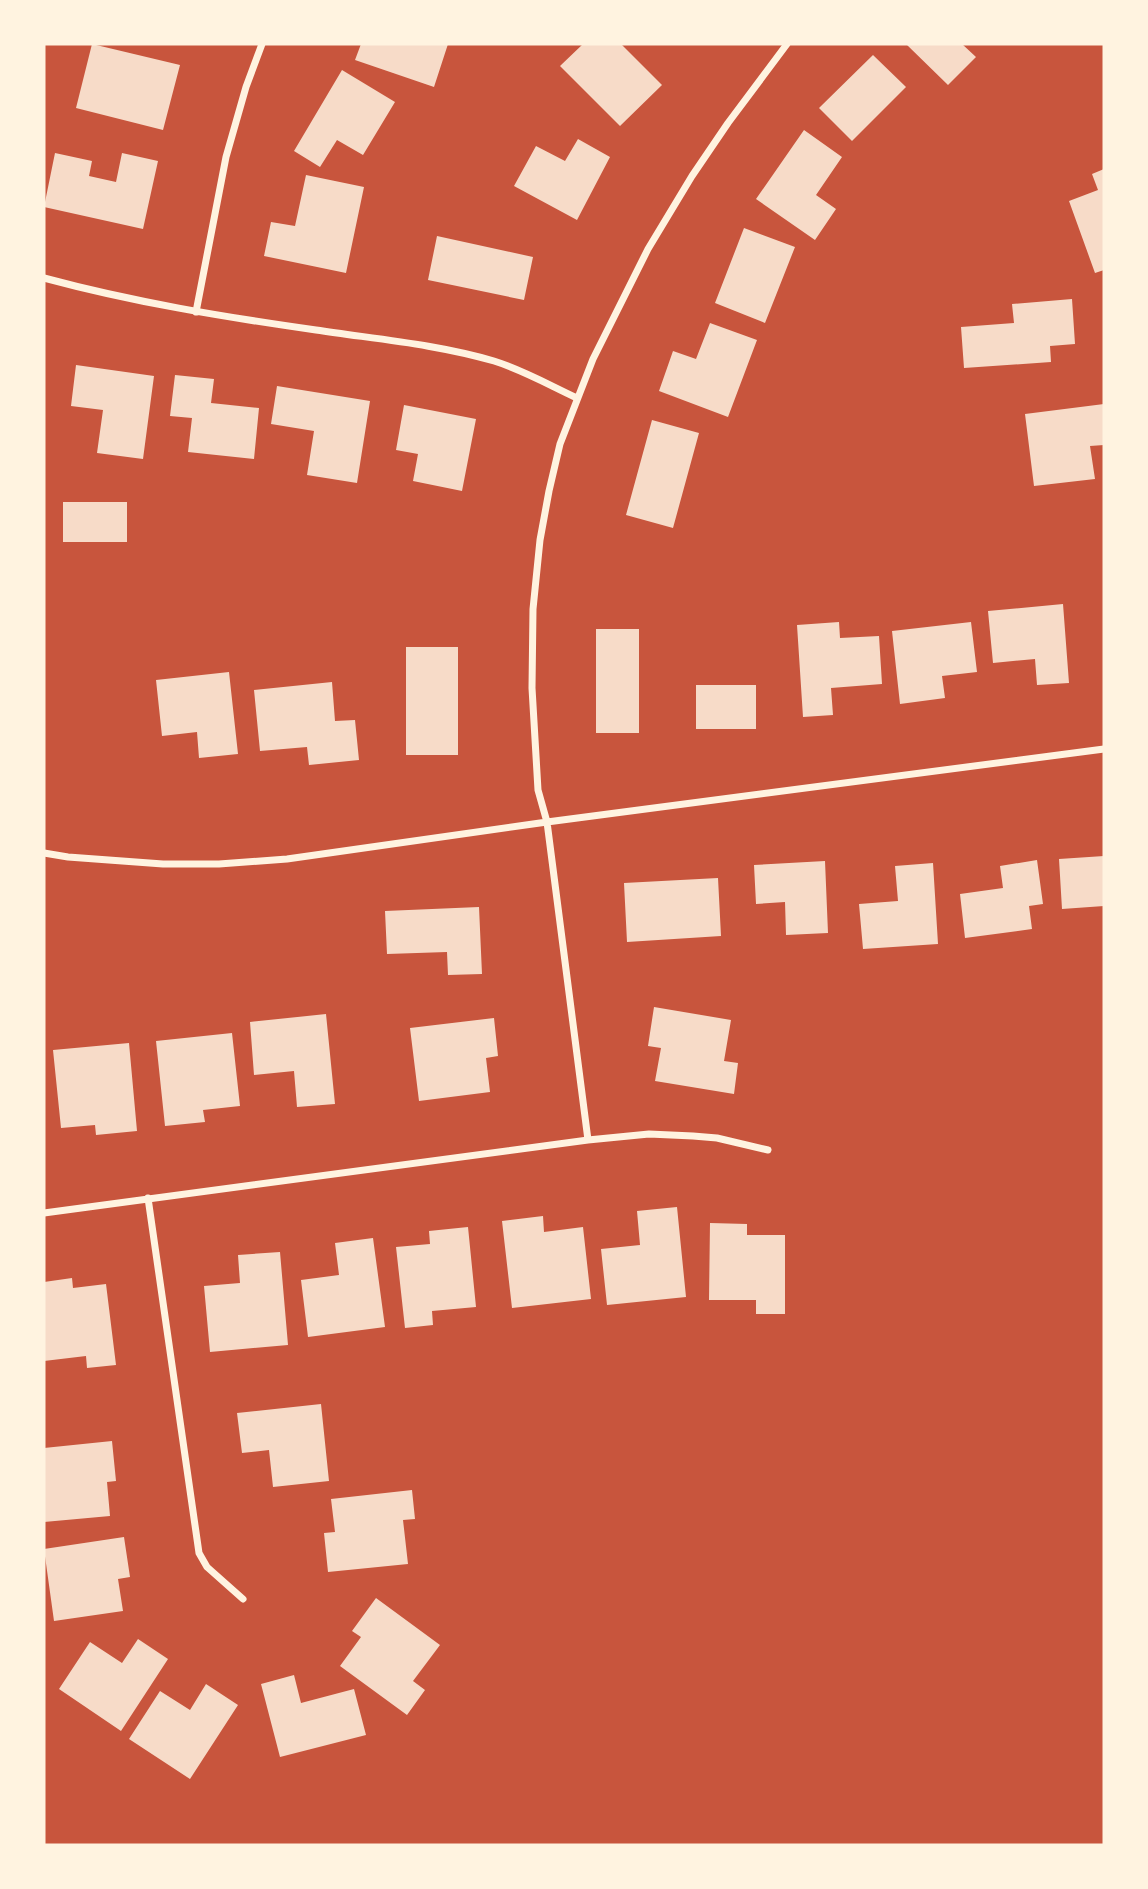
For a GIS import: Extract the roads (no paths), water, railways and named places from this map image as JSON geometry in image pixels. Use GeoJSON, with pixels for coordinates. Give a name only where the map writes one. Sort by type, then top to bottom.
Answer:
{"type":"FeatureCollection","features":[{"type":"Feature","properties":{"kind":"street"},"geometry":{"type":"LineString","coordinates":[[196,312],[226,157],[262,44]]}},
{"type":"Feature","properties":{"kind":"street"},"geometry":{"type":"LineString","coordinates":[[588,1140],[547,822],[538,790],[532,688],[533,609],[548,491],[561,444],[593,359],[654,239],[728,123],[787,44]]}},
{"type":"Feature","properties":{"kind":"street"},"geometry":{"type":"LineString","coordinates":[[44,278],[196,312],[472,355],[524,372],[577,398]]}},
{"type":"Feature","properties":{"kind":"street"},"geometry":{"type":"LineString","coordinates":[[44,853],[163,864],[219,864],[287,859],[1104,749]]}},
{"type":"Feature","properties":{"kind":"street"},"geometry":{"type":"LineString","coordinates":[[44,1213],[649,1134],[717,1138],[768,1150]]}},
{"type":"Feature","properties":{"kind":"street"},"geometry":{"type":"LineString","coordinates":[[148,1198],[199,1553],[207,1567],[243,1599]]}}]}
